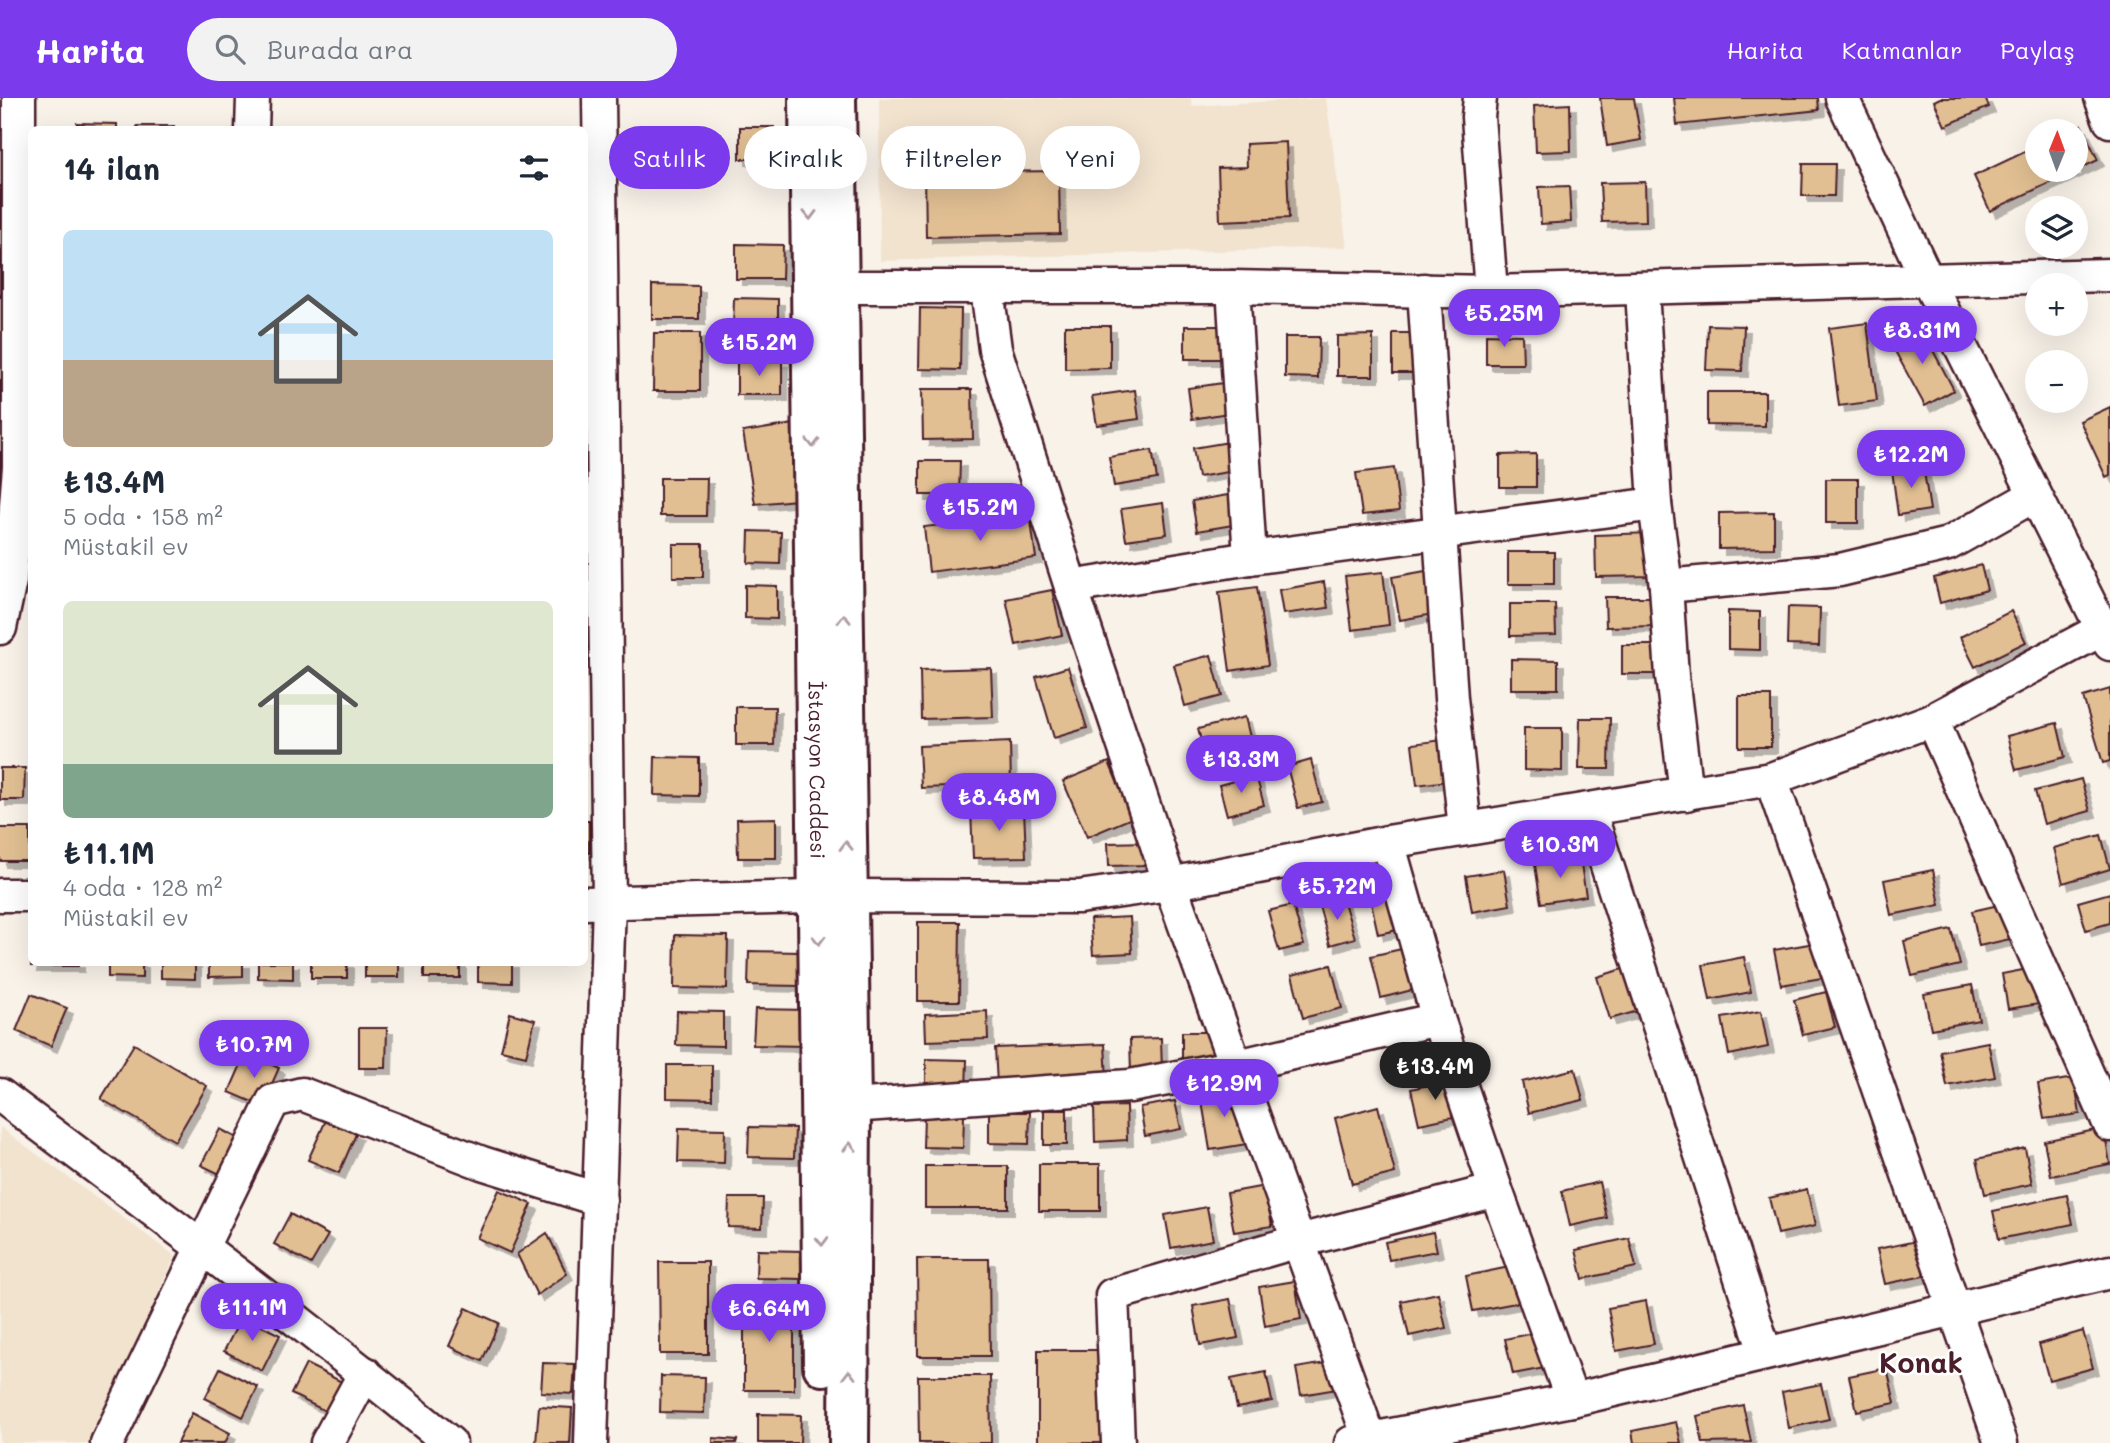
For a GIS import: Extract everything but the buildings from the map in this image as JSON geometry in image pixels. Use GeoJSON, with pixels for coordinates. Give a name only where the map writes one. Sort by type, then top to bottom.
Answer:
{"type":"FeatureCollection","features":[{"type":"Feature","properties":{"kind":"main road","name":"İstasyon Caddesi"},"geometry":{"type":"LineString","coordinates":[[809,98],[833,897],[824,1443]]}},
{"type":"Feature","properties":{"kind":"main road"},"geometry":{"type":"LineString","coordinates":[[836,98],[841,287],[833,897],[851,1106],[849,1443]]}},
{"type":"Feature","properties":{"kind":"street"},"geometry":{"type":"LineString","coordinates":[[0,628],[10,581],[19,467],[19,98]]}},
{"type":"Feature","properties":{"kind":"street"},"geometry":{"type":"LineString","coordinates":[[253,98],[253,126]]}},
{"type":"Feature","properties":{"kind":"street"},"geometry":{"type":"LineString","coordinates":[[591,1443],[600,1200],[597,903],[599,98]]}},
{"type":"Feature","properties":{"kind":"street"},"geometry":{"type":"LineString","coordinates":[[1480,98],[1478,117],[1491,292]]}},
{"type":"Feature","properties":{"kind":"street"},"geometry":{"type":"LineString","coordinates":[[597,903],[833,897],[1079,897],[1170,884],[1388,842],[1771,779],[1932,720],[2107,632],[1928,281],[1842,98]]}},
{"type":"Feature","properties":{"kind":"street"},"geometry":{"type":"LineString","coordinates":[[2101,98],[2110,121]]}},
{"type":"Feature","properties":{"kind":"street"},"geometry":{"type":"LineString","coordinates":[[841,287],[1233,287],[1491,292],[1642,290],[2110,275]]}},
{"type":"Feature","properties":{"kind":"street"},"geometry":{"type":"LineString","coordinates":[[1233,287],[1250,558]]}},
{"type":"Feature","properties":{"kind":"street"},"geometry":{"type":"LineString","coordinates":[[987,289],[995,348],[1071,587],[1170,884],[1299,1241],[1364,1442],[1572,1400],[2110,1272]]}},
{"type":"Feature","properties":{"kind":"street"},"geometry":{"type":"LineString","coordinates":[[1424,290],[1451,698],[1465,830]]}},
{"type":"Feature","properties":{"kind":"street"},"geometry":{"type":"LineString","coordinates":[[1642,290],[1655,504],[1666,586],[1672,676],[1686,794]]}},
{"type":"Feature","properties":{"kind":"street"},"geometry":{"type":"LineString","coordinates":[[1666,586],[1840,570],[1938,547],[2035,495]]}},
{"type":"Feature","properties":{"kind":"street"},"geometry":{"type":"LineString","coordinates":[[1071,587],[1250,558],[1655,504]]}},
{"type":"Feature","properties":{"kind":"street"},"geometry":{"type":"LineString","coordinates":[[1932,720],[2110,1125]]}},
{"type":"Feature","properties":{"kind":"street"},"geometry":{"type":"LineString","coordinates":[[1771,779],[2001,1443]]}},
{"type":"Feature","properties":{"kind":"street"},"geometry":{"type":"LineString","coordinates":[[1589,810],[1765,1352]]}},
{"type":"Feature","properties":{"kind":"street"},"geometry":{"type":"LineString","coordinates":[[1388,842],[1438,1019],[1572,1400]]}},
{"type":"Feature","properties":{"kind":"street"},"geometry":{"type":"LineString","coordinates":[[0,895],[28,895]]}},
{"type":"Feature","properties":{"kind":"street"},"geometry":{"type":"LineString","coordinates":[[851,1106],[1130,1086],[1237,1066],[1438,1019]]}},
{"type":"Feature","properties":{"kind":"street"},"geometry":{"type":"LineString","coordinates":[[107,1443],[273,1101],[302,1094],[482,1163],[600,1200]]}},
{"type":"Feature","properties":{"kind":"street"},"geometry":{"type":"LineString","coordinates":[[0,1095],[202,1246],[450,1443]]}},
{"type":"Feature","properties":{"kind":"street"},"geometry":{"type":"LineString","coordinates":[[1118,1443],[1112,1295],[1299,1241],[1496,1190]]}},
{"type":"Feature","properties":{"kind":"street"},"geometry":{"type":"LineString","coordinates":[[327,1443],[365,1373]]}},
{"type":"Feature","properties":{"kind":"shaded area"},"geometry":{"type":"Polygon","coordinates":[[[879,98],[1191,98],[1192,106],[1326,98],[1347,247],[880,261],[879,98]]]}},
{"type":"Feature","properties":{"kind":"shaded area"},"geometry":{"type":"Polygon","coordinates":[[[0,1127],[175,1256],[91,1443],[0,1443],[0,1127]]]}},
{"type":"Feature","properties":{"kind":"district","name":"Konak"},"geometry":{"type":"Point","coordinates":[1921,1363]}}]}
